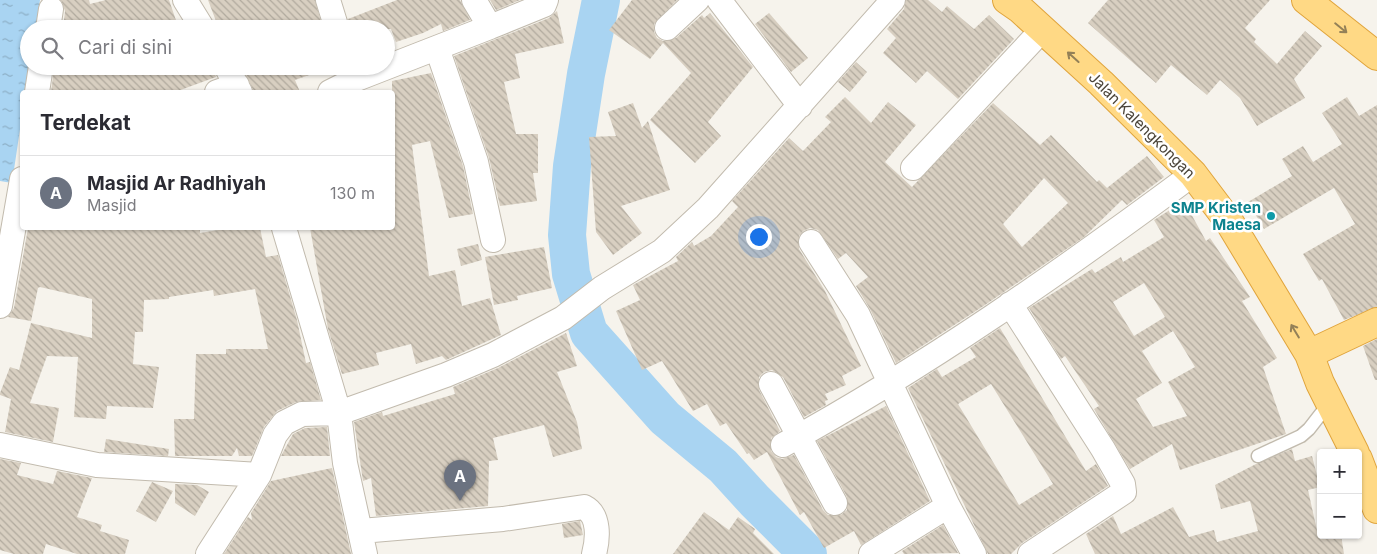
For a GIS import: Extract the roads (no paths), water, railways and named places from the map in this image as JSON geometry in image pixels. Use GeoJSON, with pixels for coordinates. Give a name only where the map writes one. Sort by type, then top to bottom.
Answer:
{"type":"FeatureCollection","features":[{"type":"Feature","properties":{"kind":"highway","name":"Jalan Kalengkongan"},"geometry":{"type":"LineString","coordinates":[[1007,0],[1043,29],[1102,83],[1193,174],[1230,223],[1309,354],[1353,449]]}},
{"type":"Feature","properties":{"kind":"highway"},"geometry":{"type":"LineString","coordinates":[[1306,0],[1377,56]]}},
{"type":"Feature","properties":{"kind":"highway"},"geometry":{"type":"LineString","coordinates":[[1309,354],[1377,322]]}},
{"type":"Feature","properties":{"kind":"highway"},"geometry":{"type":"LineString","coordinates":[[1362,470],[1377,509]]}},
{"type":"Feature","properties":{"kind":"street"},"geometry":{"type":"LineString","coordinates":[[328,0],[334,20]]}},
{"type":"Feature","properties":{"kind":"street"},"geometry":{"type":"LineString","coordinates":[[474,0],[490,27]]}},
{"type":"Feature","properties":{"kind":"street"},"geometry":{"type":"LineString","coordinates":[[395,60],[437,48],[490,27],[544,5],[546,0]]}},
{"type":"Feature","properties":{"kind":"street"},"geometry":{"type":"LineString","coordinates":[[667,28],[697,0]]}},
{"type":"Feature","properties":{"kind":"street"},"geometry":{"type":"LineString","coordinates":[[719,0],[800,106]]}},
{"type":"Feature","properties":{"kind":"street"},"geometry":{"type":"LineString","coordinates":[[208,554],[259,475],[275,435],[284,422],[302,414],[339,413],[446,375],[493,355],[563,318],[602,288],[662,251],[695,220],[800,106],[893,0]]}},
{"type":"Feature","properties":{"kind":"street"},"geometry":{"type":"LineString","coordinates":[[191,2],[199,20]]}},
{"type":"Feature","properties":{"kind":"street"},"geometry":{"type":"LineString","coordinates":[[913,168],[1043,29]]}},
{"type":"Feature","properties":{"kind":"street"},"geometry":{"type":"LineString","coordinates":[[437,48],[476,162],[493,240]]}},
{"type":"Feature","properties":{"kind":"street"},"geometry":{"type":"LineString","coordinates":[[37,90],[40,75]]}},
{"type":"Feature","properties":{"kind":"street"},"geometry":{"type":"LineString","coordinates":[[332,90],[350,75]]}},
{"type":"Feature","properties":{"kind":"street"},"geometry":{"type":"LineString","coordinates":[[791,441],[889,384],[1074,263],[1193,174]]}},
{"type":"Feature","properties":{"kind":"street"},"geometry":{"type":"LineString","coordinates":[[0,306],[20,191]]}},
{"type":"Feature","properties":{"kind":"street"},"geometry":{"type":"LineString","coordinates":[[285,230],[339,413],[345,463],[363,543],[492,520],[584,507],[589,510],[596,525],[595,554]]}},
{"type":"Feature","properties":{"kind":"street"},"geometry":{"type":"LineString","coordinates":[[811,242],[858,315],[948,506],[974,554]]}},
{"type":"Feature","properties":{"kind":"street"},"geometry":{"type":"LineString","coordinates":[[1010,304],[1123,484],[1124,492],[1030,554]]}},
{"type":"Feature","properties":{"kind":"street"},"geometry":{"type":"LineString","coordinates":[[771,384],[791,441],[836,503]]}},
{"type":"Feature","properties":{"kind":"street"},"geometry":{"type":"LineString","coordinates":[[0,445],[97,465],[259,475]]}},
{"type":"Feature","properties":{"kind":"street"},"geometry":{"type":"LineString","coordinates":[[871,554],[948,506]]}},
{"type":"Feature","properties":{"kind":"lane"},"geometry":{"type":"LineString","coordinates":[[1258,456],[1301,436],[1309,429],[1330,402]]}},
{"type":"Feature","properties":{"kind":"water"},"geometry":{"type":"Polygon","coordinates":[[[0,0],[40,0],[37,20],[20,20],[20,75],[29,75],[26,90],[20,90],[20,129],[12,183],[0,181],[0,0]]]}},
{"type":"Feature","properties":{"kind":"waterway"},"geometry":{"type":"LineString","coordinates":[[601,0],[586,74],[572,166],[567,235],[571,274],[589,333],[665,418],[723,466],[808,554]]}},
{"type":"Feature","properties":{"kind":"place","name":"SMP Kristen Maesa"},"geometry":{"type":"Point","coordinates":[1271,216]}},
{"type":"Feature","properties":{"kind":"place","name":"Masjid Ar Radhiyah"},"geometry":{"type":"Point","coordinates":[460,501]}}]}
